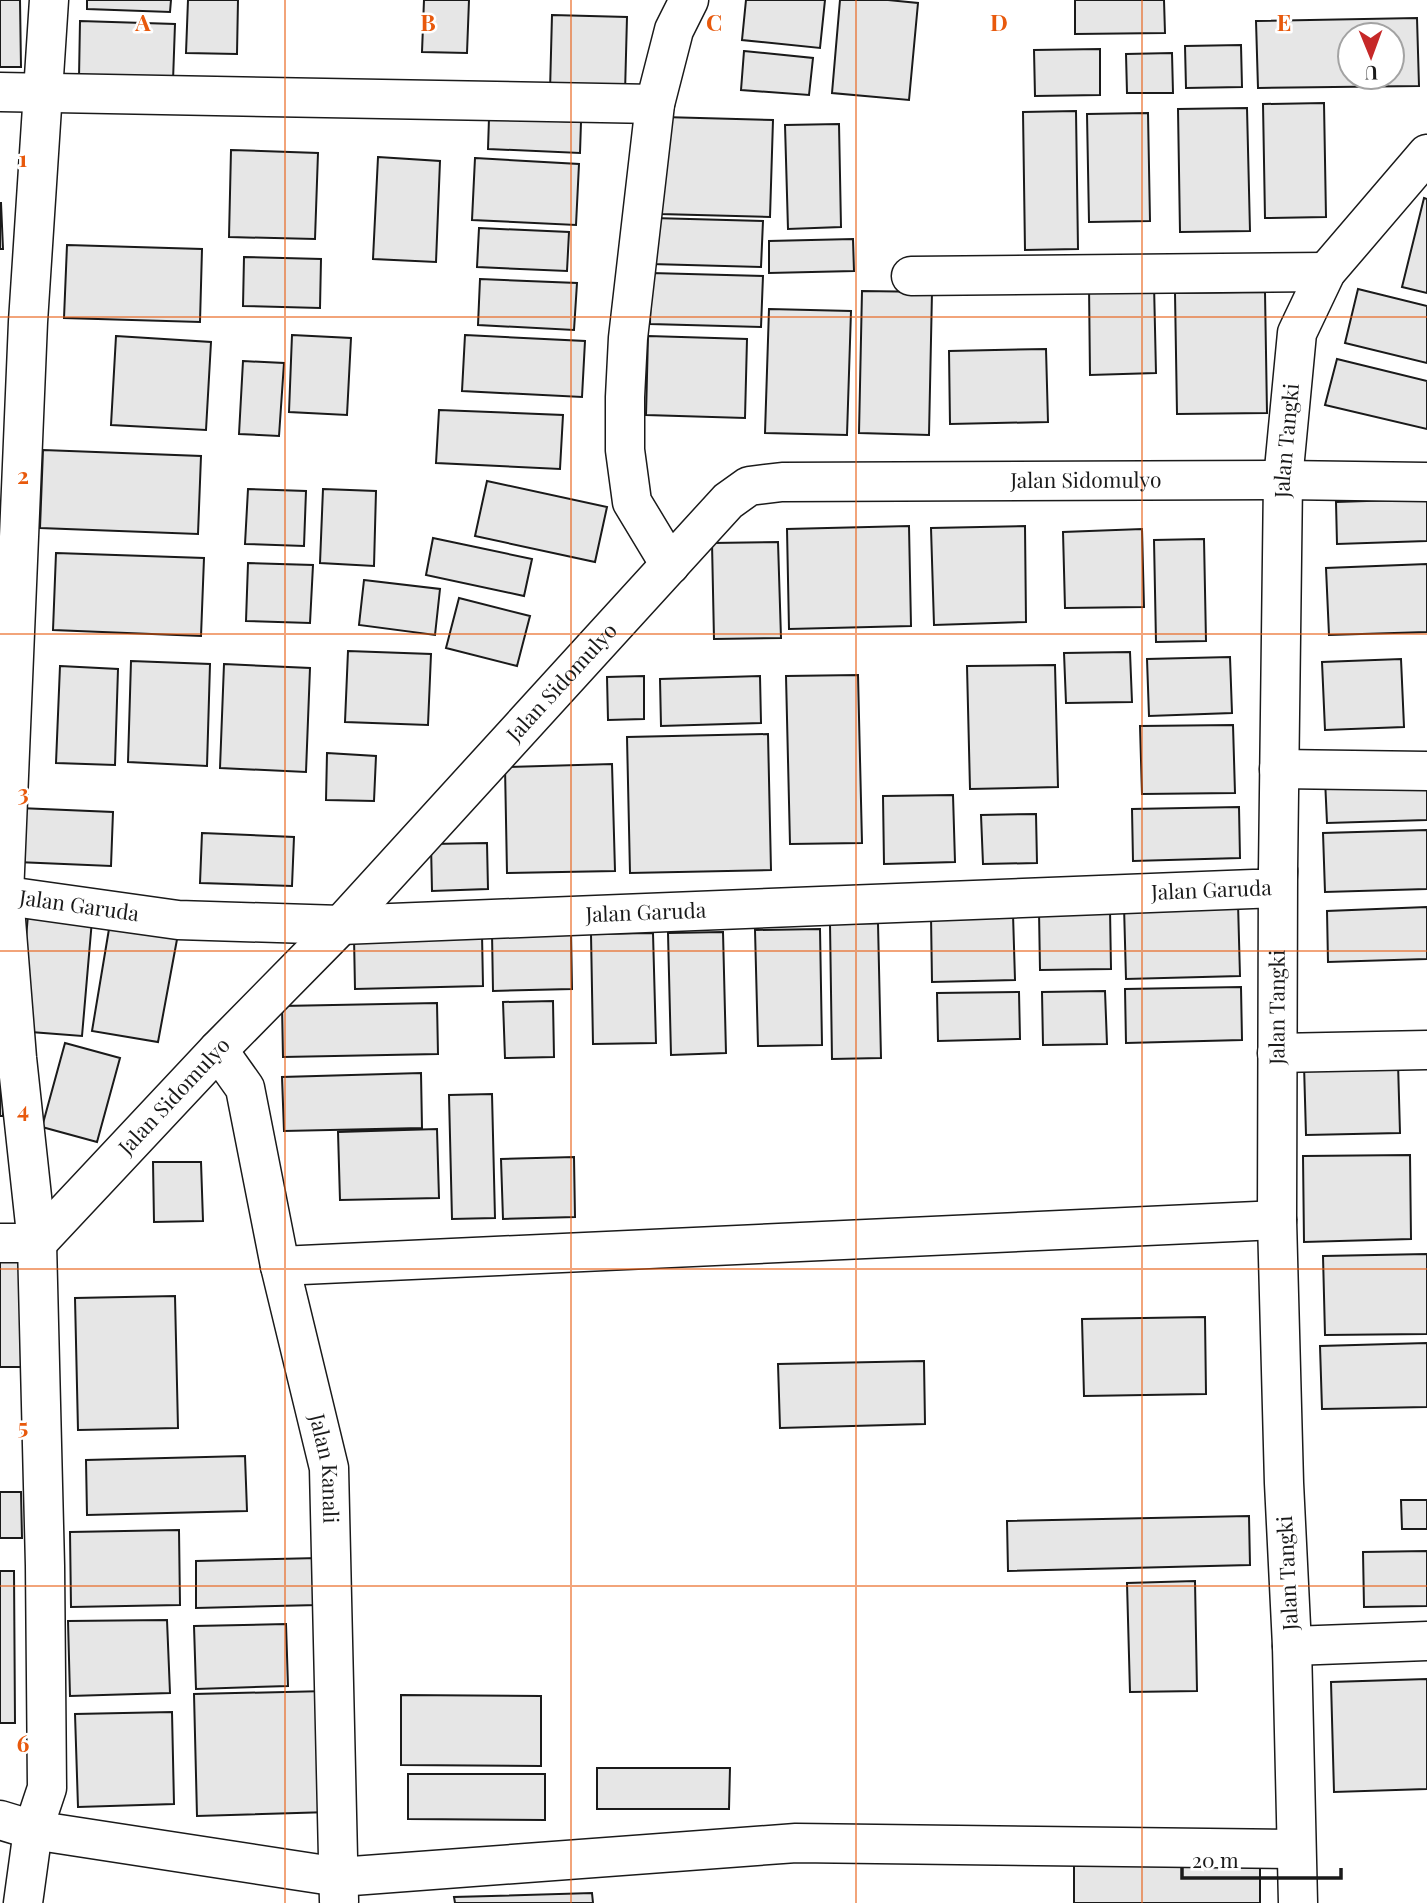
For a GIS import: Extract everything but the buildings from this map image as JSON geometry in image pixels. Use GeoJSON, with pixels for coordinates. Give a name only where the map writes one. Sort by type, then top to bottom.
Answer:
{"type":"FeatureCollection","features":[{"type":"Feature","properties":{"kind":"street"},"geometry":{"type":"LineString","coordinates":[[23,1903],[17,1825],[47,1788],[48,1722],[19,1243],[17,1058],[2,895],[14,323],[44,91],[49,0]]}},
{"type":"Feature","properties":{"kind":"street"},"geometry":{"type":"LineString","coordinates":[[670,565],[632,502],[625,450],[628,338],[655,104],[674,30],[690,0]]}},
{"type":"Feature","properties":{"kind":"street"},"geometry":{"type":"LineString","coordinates":[[0,92],[655,104]]}},
{"type":"Feature","properties":{"kind":"street","name":"Jalan Tangki"},"geometry":{"type":"LineString","coordinates":[[1298,1903],[1292,1646],[1276,1220],[1283,480],[1297,333],[1326,272],[1427,155]]}},
{"type":"Feature","properties":{"kind":"street"},"geometry":{"type":"LineString","coordinates":[[911,276],[1326,272]]}},
{"type":"Feature","properties":{"kind":"street","name":"Jalan Sidomulyo"},"geometry":{"type":"LineString","coordinates":[[19,1243],[218,1051],[341,925],[728,501],[749,486],[796,482],[1427,482]]}},
{"type":"Feature","properties":{"kind":"street"},"geometry":{"type":"LineString","coordinates":[[1279,769],[1427,771]]}},
{"type":"Feature","properties":{"kind":"street","name":"Jalan Garuda"},"geometry":{"type":"LineString","coordinates":[[2,895],[178,920],[341,925],[1277,888],[1278,871]]}},
{"type":"Feature","properties":{"kind":"street","name":"Jalan Kanali"},"geometry":{"type":"LineString","coordinates":[[218,1051],[245,1088],[280,1266],[329,1468],[339,1890]]}},
{"type":"Feature","properties":{"kind":"street"},"geometry":{"type":"LineString","coordinates":[[1277,1053],[1427,1051]]}},
{"type":"Feature","properties":{"kind":"street"},"geometry":{"type":"LineString","coordinates":[[280,1266],[1276,1220]]}},
{"type":"Feature","properties":{"kind":"street"},"geometry":{"type":"LineString","coordinates":[[1292,1646],[1427,1641]]}},
{"type":"Feature","properties":{"kind":"street"},"geometry":{"type":"LineString","coordinates":[[17,1825],[339,1890],[796,1843],[1296,1849]]}}]}
